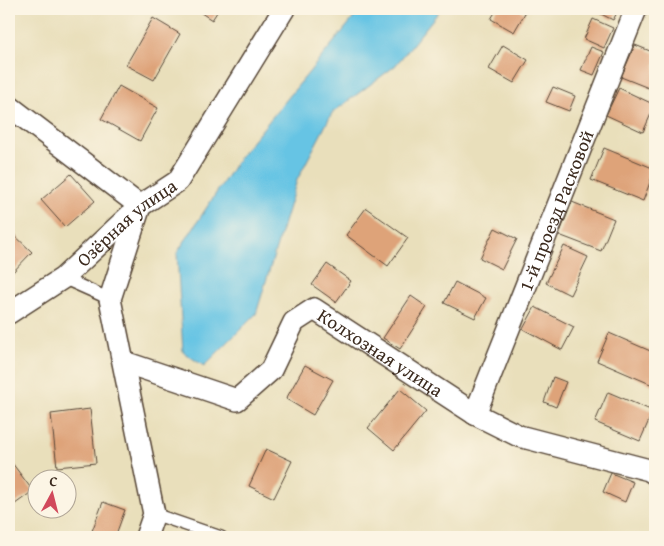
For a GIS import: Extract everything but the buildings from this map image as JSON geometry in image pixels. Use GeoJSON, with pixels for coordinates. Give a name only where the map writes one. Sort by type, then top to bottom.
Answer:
{"type":"FeatureCollection","features":[{"type":"Feature","properties":{"kind":"street","name":"Озёрная улица"},"geometry":{"type":"LineString","coordinates":[[9,313],[63,278],[140,206],[178,181],[284,9]]}},
{"type":"Feature","properties":{"kind":"street","name":"1-й проезд Расковой"},"geometry":{"type":"LineString","coordinates":[[475,414],[636,9]]}},
{"type":"Feature","properties":{"kind":"street"},"geometry":{"type":"LineString","coordinates":[[9,106],[140,206],[110,299],[154,514],[146,537]]}},
{"type":"Feature","properties":{"kind":"street","name":"Колхозная улица"},"geometry":{"type":"LineString","coordinates":[[124,362],[237,400],[271,370],[294,322],[314,309],[475,414]]}},
{"type":"Feature","properties":{"kind":"street"},"geometry":{"type":"LineString","coordinates":[[475,414],[519,436],[653,467]]}},
{"type":"Feature","properties":{"kind":"lane"},"geometry":{"type":"LineString","coordinates":[[63,278],[110,299]]}},
{"type":"Feature","properties":{"kind":"lane"},"geometry":{"type":"LineString","coordinates":[[154,514],[221,537]]}},
{"type":"Feature","properties":{"kind":"water"},"geometry":{"type":"Polygon","coordinates":[[[361,9],[441,9],[395,66],[332,113],[297,180],[256,314],[204,366],[183,352],[177,253],[241,155],[361,9]]]}}]}
